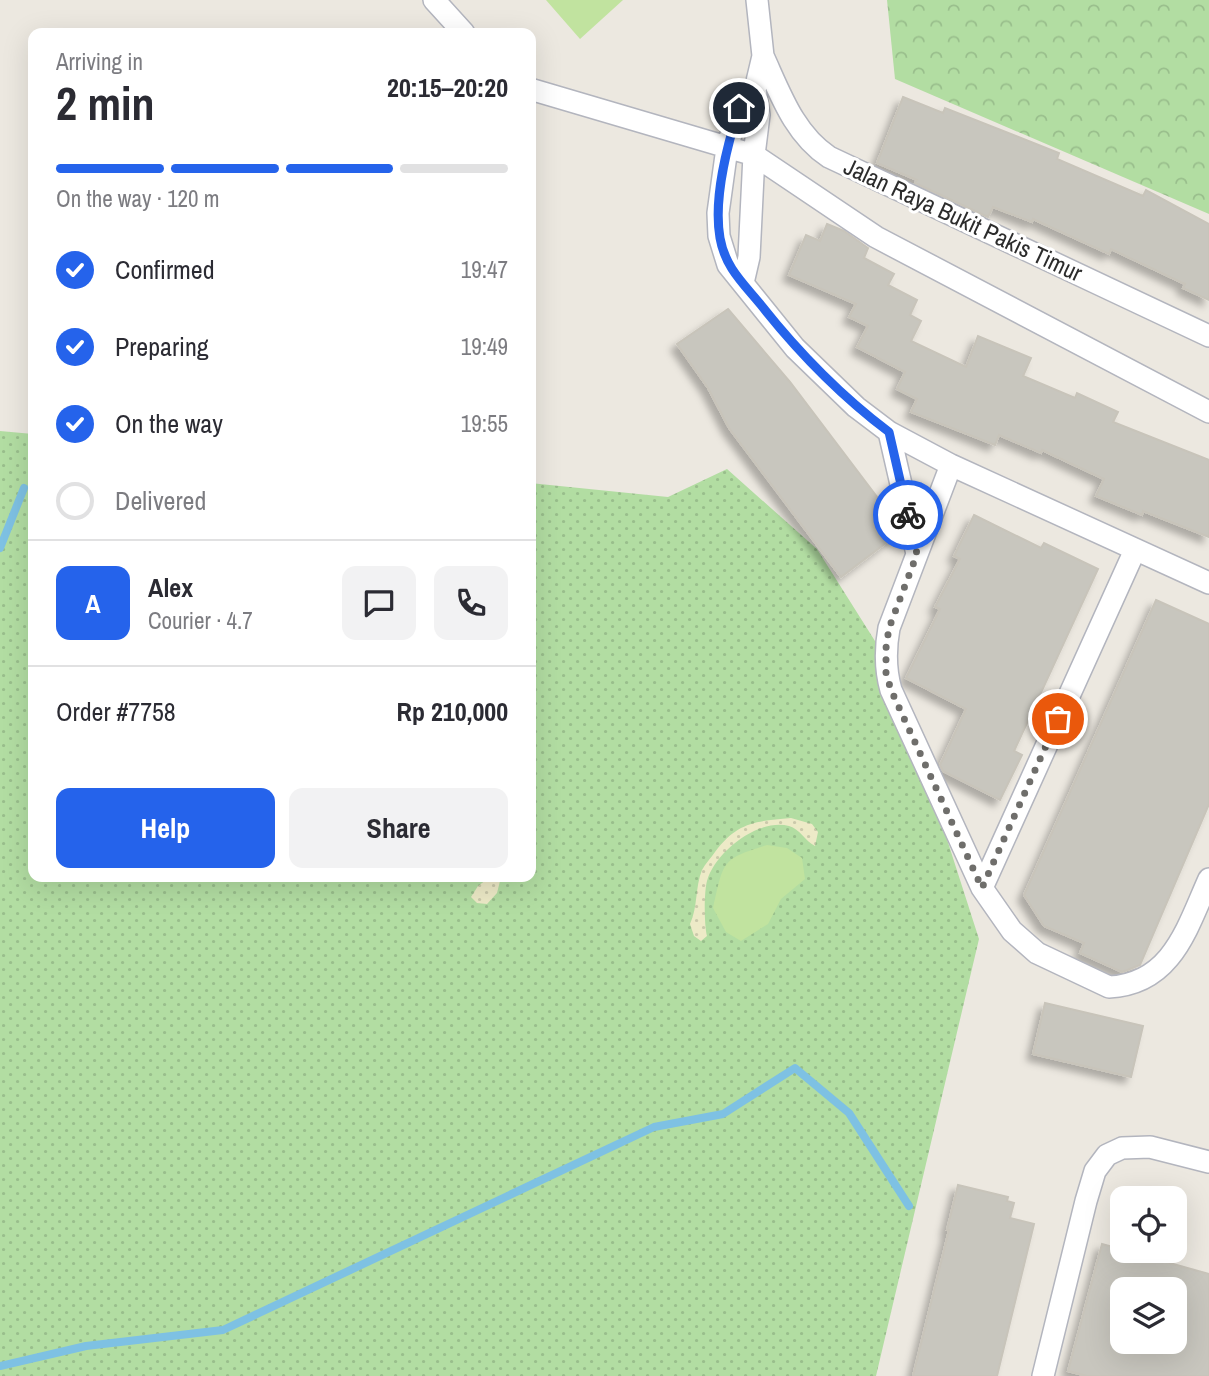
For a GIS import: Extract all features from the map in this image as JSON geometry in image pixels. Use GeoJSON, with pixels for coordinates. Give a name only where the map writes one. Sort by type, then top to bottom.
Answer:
{"type":"FeatureCollection","features":[{"type":"Feature","properties":{"kind":"street"},"geometry":{"type":"LineString","coordinates":[[433,0],[459,28]]}},
{"type":"Feature","properties":{"kind":"street","name":"Jalan Raya Bukit Pakis Timur"},"geometry":{"type":"LineString","coordinates":[[743,283],[749,257],[754,155],[760,115],[755,90],[763,56],[757,0]]}},
{"type":"Feature","properties":{"kind":"street","name":"Jalan Raya Bukit Pakis Timur"},"geometry":{"type":"LineString","coordinates":[[763,56],[798,127],[815,148],[829,157],[1209,336]]}},
{"type":"Feature","properties":{"kind":"street","name":"Jalan Raya Bukit Pakis Timur"},"geometry":{"type":"LineString","coordinates":[[755,90],[739,108],[727,148],[718,213],[719,236],[728,265],[795,348],[856,407],[889,432],[951,465],[1209,583]]}},
{"type":"Feature","properties":{"kind":"street"},"geometry":{"type":"LineString","coordinates":[[536,91],[754,155],[876,237],[1209,412]]}},
{"type":"Feature","properties":{"kind":"street"},"geometry":{"type":"LineString","coordinates":[[889,432],[917,554]]}},
{"type":"Feature","properties":{"kind":"street"},"geometry":{"type":"LineString","coordinates":[[951,465],[889,628],[886,673],[891,690],[982,888],[1012,931],[1037,953],[1109,987],[1136,983],[1166,963],[1179,945],[1209,879]]}},
{"type":"Feature","properties":{"kind":"street"},"geometry":{"type":"LineString","coordinates":[[982,888],[1135,550]]}},
{"type":"Feature","properties":{"kind":"street"},"geometry":{"type":"LineString","coordinates":[[1043,1376],[1086,1201],[1101,1163],[1108,1155],[1122,1148],[1150,1147],[1209,1162]]}},
{"type":"Feature","properties":{"kind":"green space"},"geometry":{"type":"Polygon","coordinates":[[[546,0],[623,0],[580,39],[546,0]]]}},
{"type":"Feature","properties":{"kind":"green space"},"geometry":{"type":"Polygon","coordinates":[[[887,0],[1209,0],[1209,214],[895,79],[887,0]]]}},
{"type":"Feature","properties":{"kind":"green space"},"geometry":{"type":"Polygon","coordinates":[[[0,431],[28,434],[28,882],[536,882],[536,484],[668,497],[727,469],[817,549],[892,668],[979,939],[876,1376],[0,1376],[0,431]]]}},
{"type":"Feature","properties":{"kind":"green space"},"geometry":{"type":"Polygon","coordinates":[[[767,845],[787,848],[802,858],[805,879],[781,899],[768,924],[741,941],[726,932],[713,908],[719,881],[726,864],[732,859],[767,845]]]}},
{"type":"Feature","properties":{"kind":"sand"},"geometry":{"type":"Polygon","coordinates":[[[791,818],[812,824],[818,832],[815,846],[793,828],[777,825],[764,827],[739,840],[719,859],[707,881],[707,936],[701,941],[694,936],[690,924],[702,870],[723,842],[731,834],[748,825],[791,818]]]}},
{"type":"Feature","properties":{"kind":"sand"},"geometry":{"type":"Polygon","coordinates":[[[483,882],[500,882],[497,893],[487,904],[477,903],[471,897],[483,882]]]}},
{"type":"Feature","properties":{"kind":"building"},"geometry":{"type":"Polygon","coordinates":[[[903,97],[943,113],[945,108],[1059,153],[1057,159],[1143,196],[1146,190],[1209,224],[1209,300],[1183,288],[1185,284],[1111,249],[1109,254],[1033,219],[1032,222],[993,207],[988,217],[915,183],[917,180],[877,163],[903,97]]]}},
{"type":"Feature","properties":{"kind":"building"},"geometry":{"type":"Polygon","coordinates":[[[827,224],[844,231],[868,248],[864,258],[894,274],[888,285],[917,300],[910,315],[921,321],[911,341],[966,367],[978,336],[1031,358],[1023,376],[1075,398],[1077,393],[1118,412],[1113,422],[1209,460],[1209,537],[1143,511],[1142,515],[1096,496],[1104,479],[1042,450],[1041,453],[999,435],[995,445],[911,412],[917,399],[897,389],[905,372],[857,347],[868,326],[849,317],[856,304],[789,275],[806,235],[820,241],[827,224]]]}},
{"type":"Feature","properties":{"kind":"building"},"geometry":{"type":"Polygon","coordinates":[[[728,309],[790,382],[896,522],[899,533],[841,577],[729,428],[708,388],[677,344],[728,309]]]}},
{"type":"Feature","properties":{"kind":"building"},"geometry":{"type":"Polygon","coordinates":[[[974,515],[1041,548],[1044,543],[1098,569],[1014,751],[1022,755],[1000,800],[943,771],[940,765],[966,709],[906,678],[940,609],[935,607],[960,559],[954,556],[974,515]]]}},
{"type":"Feature","properties":{"kind":"building"},"geometry":{"type":"Polygon","coordinates":[[[1156,600],[1209,624],[1209,804],[1140,965],[1122,972],[1080,953],[1084,943],[1044,926],[1024,895],[1156,600]]]}},
{"type":"Feature","properties":{"kind":"building"},"geometry":{"type":"Polygon","coordinates":[[[1045,1003],[1143,1026],[1131,1077],[1033,1054],[1045,1003]]]}},
{"type":"Feature","properties":{"kind":"building"},"geometry":{"type":"Polygon","coordinates":[[[958,1185],[1008,1197],[1007,1201],[1014,1203],[1010,1218],[1034,1224],[997,1376],[913,1376],[949,1230],[958,1185]]]}},
{"type":"Feature","properties":{"kind":"building"},"geometry":{"type":"Polygon","coordinates":[[[1102,1244],[1110,1246],[1110,1263],[1170,1263],[1209,1274],[1209,1376],[1087,1376],[1068,1371],[1102,1244]]]}},
{"type":"Feature","properties":{"kind":"waterway"},"geometry":{"type":"LineString","coordinates":[[0,548],[24,488]]}},
{"type":"Feature","properties":{"kind":"waterway"},"geometry":{"type":"LineString","coordinates":[[0,1366],[86,1346],[223,1330],[654,1127],[723,1114],[795,1068],[849,1113],[909,1206]]}},
{"type":"Feature","properties":{"kind":"way so far"},"geometry":{"type":"LineString","coordinates":[[908,515],[917,554],[889,628],[886,673],[891,690],[982,888],[1058,719]]}},
{"type":"Feature","properties":{"kind":"route"},"geometry":{"type":"LineString","coordinates":[[739,108],[727,148],[718,213],[719,236],[728,265],[795,348],[856,407],[889,432],[908,515]]}}]}
